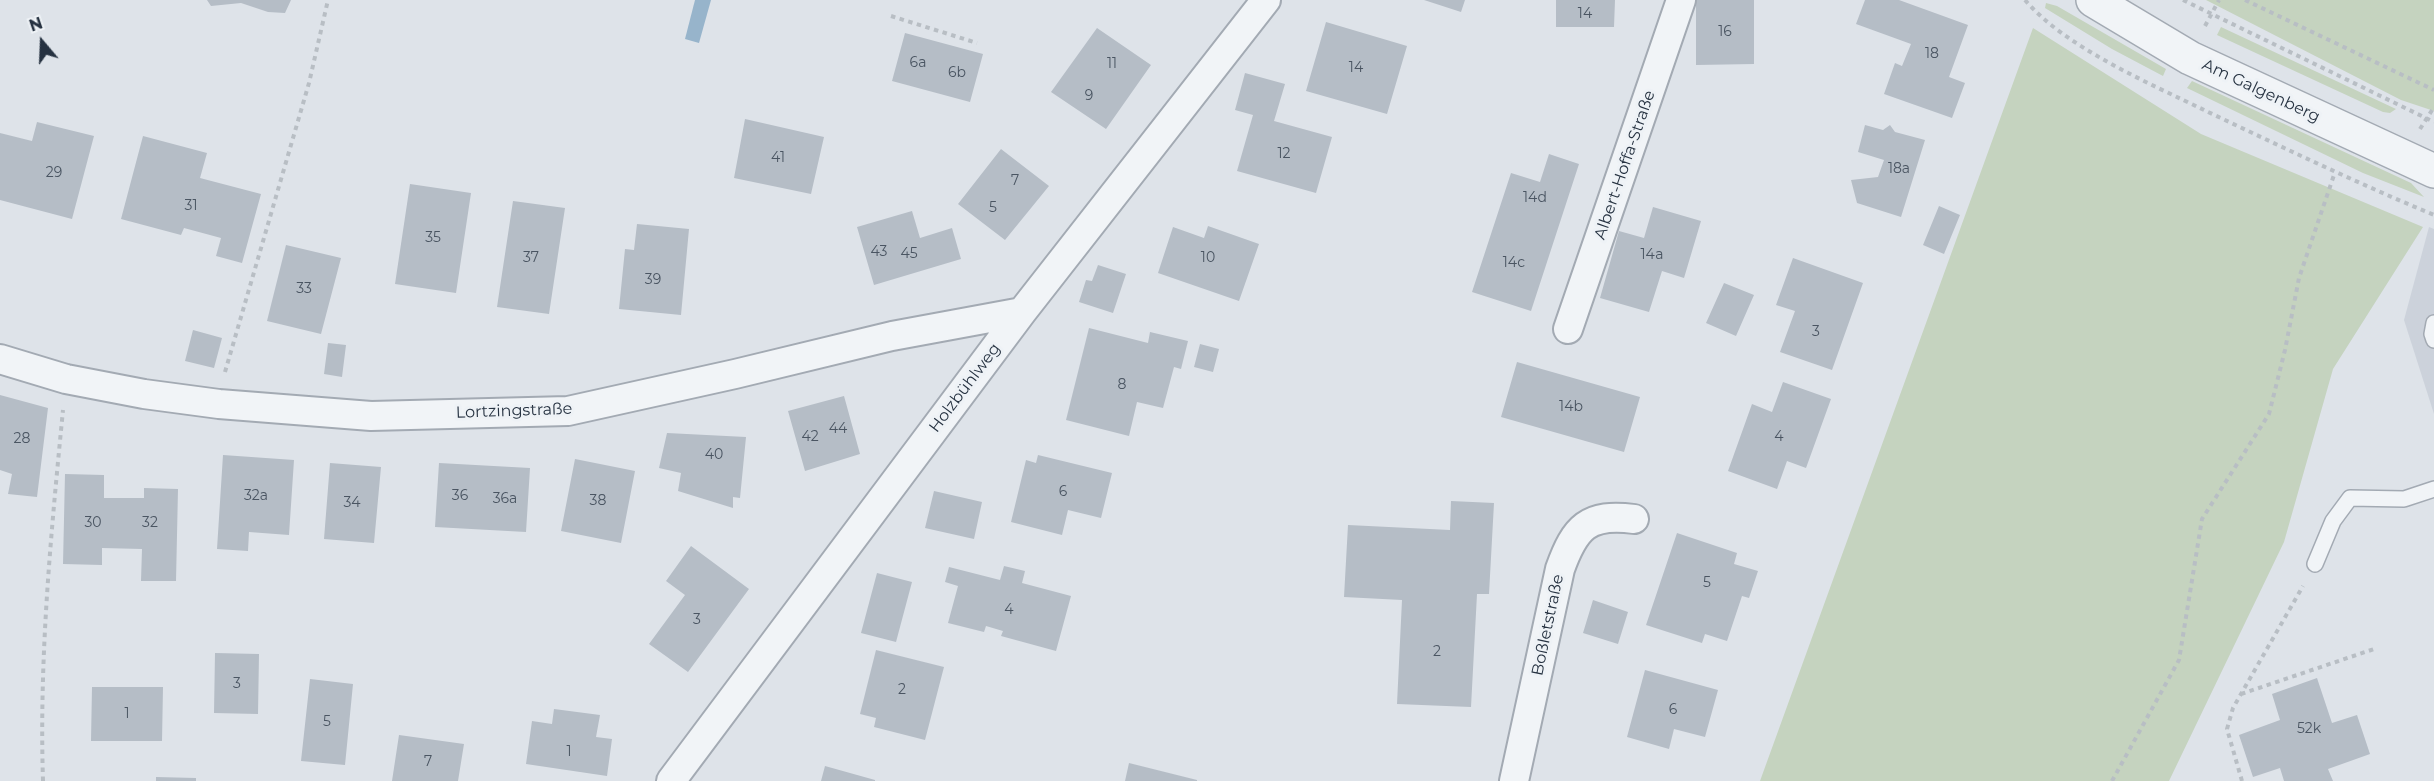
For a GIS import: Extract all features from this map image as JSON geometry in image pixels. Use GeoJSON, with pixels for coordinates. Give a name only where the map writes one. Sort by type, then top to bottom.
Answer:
{"type":"FeatureCollection","features":[{"type":"Feature","properties":{"kind":"street","name":"Holzbühlweg"},"geometry":{"type":"LineString","coordinates":[[671,781],[1022,312],[1266,0]]}},
{"type":"Feature","properties":{"kind":"street","name":"Albert-Hoffa-Straße"},"geometry":{"type":"LineString","coordinates":[[1568,329],[1682,0]]}},
{"type":"Feature","properties":{"kind":"street","name":"Am Galgenberg"},"geometry":{"type":"LineString","coordinates":[[2093,0],[2190,58],[2434,171]]}},
{"type":"Feature","properties":{"kind":"street","name":"Lortzingstraße"},"geometry":{"type":"LineString","coordinates":[[0,359],[66,379],[144,394],[219,404],[371,416],[568,411],[892,336],[1022,312]]}},
{"type":"Feature","properties":{"kind":"street","name":"Boßletstraße"},"geometry":{"type":"LineString","coordinates":[[1514,781],[1560,569],[1569,544],[1581,528],[1596,519],[1615,517],[1634,519]]}},
{"type":"Feature","properties":{"kind":"lane"},"geometry":{"type":"LineString","coordinates":[[2434,323],[2432,334],[2434,340]]}},
{"type":"Feature","properties":{"kind":"lane"},"geometry":{"type":"LineString","coordinates":[[2315,564],[2333,521],[2350,498],[2404,499],[2434,489]]}},
{"type":"Feature","properties":{"kind":"path"},"geometry":{"type":"LineString","coordinates":[[224,373],[309,83],[328,0]]}},
{"type":"Feature","properties":{"kind":"path"},"geometry":{"type":"LineString","coordinates":[[2025,0],[2047,22],[2068,37],[2172,94],[2335,172],[2434,215]]}},
{"type":"Feature","properties":{"kind":"path"},"geometry":{"type":"LineString","coordinates":[[2183,0],[2434,122]]}},
{"type":"Feature","properties":{"kind":"path"},"geometry":{"type":"LineString","coordinates":[[2245,0],[2434,90]]}},
{"type":"Feature","properties":{"kind":"path"},"geometry":{"type":"LineString","coordinates":[[891,16],[977,43]]}},
{"type":"Feature","properties":{"kind":"path"},"geometry":{"type":"LineString","coordinates":[[2112,781],[2179,660],[2202,519],[2269,414],[2285,350],[2299,278],[2335,172]]}},
{"type":"Feature","properties":{"kind":"path"},"geometry":{"type":"LineString","coordinates":[[43,781],[42,738],[49,557],[66,379]]}},
{"type":"Feature","properties":{"kind":"path"},"geometry":{"type":"LineString","coordinates":[[2242,781],[2227,729],[2233,708],[2315,564]]}},
{"type":"Feature","properties":{"kind":"path"},"geometry":{"type":"LineString","coordinates":[[2241,694],[2374,649]]}},
{"type":"Feature","properties":{"kind":"shaded area"},"geometry":{"type":"Polygon","coordinates":[[[2429,227],[2434,229],[2434,414],[2404,320],[2429,227]]]}},
{"type":"Feature","properties":{"kind":"green space"},"geometry":{"type":"Polygon","coordinates":[[[2206,0],[2434,0],[2434,111],[2401,100],[2206,0]]]}},
{"type":"Feature","properties":{"kind":"green space"},"geometry":{"type":"Polygon","coordinates":[[[2046,3],[2057,6],[2166,69],[2163,76],[2112,49],[2045,8],[2046,3]]]}},
{"type":"Feature","properties":{"kind":"green space"},"geometry":{"type":"Polygon","coordinates":[[[2221,27],[2396,109],[2390,113],[2383,112],[2217,35],[2221,27]]]}},
{"type":"Feature","properties":{"kind":"green space"},"geometry":{"type":"Polygon","coordinates":[[[2033,28],[2201,134],[2423,227],[2333,369],[2284,542],[2169,781],[1760,781],[2033,28]]]}},
{"type":"Feature","properties":{"kind":"green space"},"geometry":{"type":"Polygon","coordinates":[[[2192,81],[2411,183],[2424,197],[2363,173],[2187,88],[2192,81]]]}},
{"type":"Feature","properties":{"kind":"water"},"geometry":{"type":"Polygon","coordinates":[[[695,0],[711,0],[699,43],[685,39],[695,0]]]}},
{"type":"Feature","properties":{"kind":"building"},"geometry":{"type":"Polygon","coordinates":[[[207,0],[291,0],[285,13],[268,12],[241,3],[211,6],[207,0]]]}},
{"type":"Feature","properties":{"kind":"building"},"geometry":{"type":"Polygon","coordinates":[[[1424,0],[1465,0],[1461,12],[1424,0]]]}},
{"type":"Feature","properties":{"kind":"building"},"geometry":{"type":"Polygon","coordinates":[[[1556,0],[1615,0],[1614,27],[1556,27],[1556,0]]]}},
{"type":"Feature","properties":{"kind":"building"},"geometry":{"type":"Polygon","coordinates":[[[1696,0],[1754,0],[1754,64],[1696,65],[1696,0]]]}},
{"type":"Feature","properties":{"kind":"building"},"geometry":{"type":"Polygon","coordinates":[[[1865,0],[1899,0],[1968,25],[1949,77],[1965,83],[1952,118],[1884,94],[1895,63],[1902,66],[1911,44],[1856,24],[1865,0]]]}},
{"type":"Feature","properties":{"kind":"building"},"geometry":{"type":"Polygon","coordinates":[[[1326,22],[1407,46],[1387,114],[1306,91],[1326,22]]]}},
{"type":"Feature","properties":{"kind":"building"},"geometry":{"type":"Polygon","coordinates":[[[1097,28],[1151,65],[1106,129],[1051,92],[1097,28]]]}},
{"type":"Feature","properties":{"kind":"building"},"geometry":{"type":"Polygon","coordinates":[[[905,33],[983,54],[970,102],[892,81],[905,33]]]}},
{"type":"Feature","properties":{"kind":"building"},"geometry":{"type":"Polygon","coordinates":[[[1245,73],[1285,84],[1274,121],[1332,137],[1316,193],[1237,171],[1253,115],[1235,110],[1245,73]]]}},
{"type":"Feature","properties":{"kind":"building"},"geometry":{"type":"Polygon","coordinates":[[[745,119],[824,137],[811,194],[734,178],[745,119]]]}},
{"type":"Feature","properties":{"kind":"building"},"geometry":{"type":"Polygon","coordinates":[[[37,122],[94,136],[72,219],[0,200],[0,133],[32,141],[37,122]]]}},
{"type":"Feature","properties":{"kind":"building"},"geometry":{"type":"Polygon","coordinates":[[[1865,125],[1883,130],[1890,125],[1895,132],[1925,140],[1901,217],[1857,203],[1851,180],[1878,177],[1884,160],[1858,152],[1865,125]]]}},
{"type":"Feature","properties":{"kind":"building"},"geometry":{"type":"Polygon","coordinates":[[[143,136],[207,153],[200,178],[261,194],[242,263],[216,256],[221,238],[184,228],[181,235],[121,219],[143,136]]]}},
{"type":"Feature","properties":{"kind":"building"},"geometry":{"type":"Polygon","coordinates":[[[1001,149],[1049,186],[1005,240],[958,204],[1001,149]]]}},
{"type":"Feature","properties":{"kind":"building"},"geometry":{"type":"Polygon","coordinates":[[[1549,154],[1579,164],[1531,311],[1472,292],[1511,173],[1540,182],[1549,154]]]}},
{"type":"Feature","properties":{"kind":"building"},"geometry":{"type":"Polygon","coordinates":[[[410,184],[471,193],[456,293],[395,284],[410,184]]]}},
{"type":"Feature","properties":{"kind":"building"},"geometry":{"type":"Polygon","coordinates":[[[513,201],[565,208],[549,314],[497,307],[513,201]]]}},
{"type":"Feature","properties":{"kind":"building"},"geometry":{"type":"Polygon","coordinates":[[[1939,206],[1960,215],[1944,254],[1923,245],[1939,206]]]}},
{"type":"Feature","properties":{"kind":"building"},"geometry":{"type":"Polygon","coordinates":[[[1653,207],[1701,221],[1684,278],[1662,271],[1649,312],[1600,298],[1619,231],[1644,238],[1653,207]]]}},
{"type":"Feature","properties":{"kind":"building"},"geometry":{"type":"Polygon","coordinates":[[[912,211],[920,238],[952,228],[961,259],[874,285],[857,227],[912,211]]]}},
{"type":"Feature","properties":{"kind":"building"},"geometry":{"type":"Polygon","coordinates":[[[637,224],[689,229],[681,315],[619,309],[625,249],[634,250],[637,224]]]}},
{"type":"Feature","properties":{"kind":"building"},"geometry":{"type":"Polygon","coordinates":[[[1208,226],[1259,244],[1239,301],[1158,273],[1173,227],[1204,238],[1208,226]]]}},
{"type":"Feature","properties":{"kind":"building"},"geometry":{"type":"Polygon","coordinates":[[[286,245],[341,258],[321,334],[267,321],[286,245]]]}},
{"type":"Feature","properties":{"kind":"building"},"geometry":{"type":"Polygon","coordinates":[[[1793,258],[1863,283],[1832,370],[1780,352],[1795,311],[1776,305],[1793,258]]]}},
{"type":"Feature","properties":{"kind":"building"},"geometry":{"type":"Polygon","coordinates":[[[1098,265],[1126,274],[1113,313],[1079,302],[1086,280],[1092,281],[1098,265]]]}},
{"type":"Feature","properties":{"kind":"building"},"geometry":{"type":"Polygon","coordinates":[[[1724,283],[1754,295],[1736,336],[1706,323],[1724,283]]]}},
{"type":"Feature","properties":{"kind":"building"},"geometry":{"type":"Polygon","coordinates":[[[1089,328],[1148,343],[1150,332],[1188,341],[1181,369],[1174,367],[1163,408],[1137,402],[1129,436],[1066,420],[1089,328]]]}},
{"type":"Feature","properties":{"kind":"building"},"geometry":{"type":"Polygon","coordinates":[[[193,330],[222,338],[214,368],[185,361],[193,330]]]}},
{"type":"Feature","properties":{"kind":"building"},"geometry":{"type":"Polygon","coordinates":[[[328,343],[346,345],[342,377],[324,374],[328,343]]]}},
{"type":"Feature","properties":{"kind":"building"},"geometry":{"type":"Polygon","coordinates":[[[1200,344],[1219,349],[1213,372],[1194,367],[1200,344]]]}},
{"type":"Feature","properties":{"kind":"building"},"geometry":{"type":"Polygon","coordinates":[[[1517,362],[1640,397],[1624,452],[1501,417],[1517,362]]]}},
{"type":"Feature","properties":{"kind":"building"},"geometry":{"type":"Polygon","coordinates":[[[1783,382],[1831,399],[1806,468],[1787,461],[1777,489],[1728,471],[1752,404],[1772,412],[1783,382]]]}},
{"type":"Feature","properties":{"kind":"building"},"geometry":{"type":"Polygon","coordinates":[[[0,395],[48,408],[37,497],[8,494],[12,474],[0,470],[0,395]]]}},
{"type":"Feature","properties":{"kind":"building"},"geometry":{"type":"Polygon","coordinates":[[[844,396],[860,454],[805,471],[788,411],[844,396]]]}},
{"type":"Feature","properties":{"kind":"building"},"geometry":{"type":"Polygon","coordinates":[[[667,433],[746,437],[740,498],[733,497],[733,508],[678,491],[681,473],[659,468],[667,433]]]}},
{"type":"Feature","properties":{"kind":"building"},"geometry":{"type":"Polygon","coordinates":[[[223,455],[294,460],[289,535],[249,532],[248,551],[217,549],[223,455]]]}},
{"type":"Feature","properties":{"kind":"building"},"geometry":{"type":"Polygon","coordinates":[[[1038,455],[1112,473],[1101,518],[1068,510],[1062,535],[1011,522],[1026,460],[1036,463],[1038,455]]]}},
{"type":"Feature","properties":{"kind":"building"},"geometry":{"type":"Polygon","coordinates":[[[575,459],[635,471],[621,543],[561,531],[575,459]]]}},
{"type":"Feature","properties":{"kind":"building"},"geometry":{"type":"Polygon","coordinates":[[[330,463],[381,467],[374,543],[324,539],[330,463]]]}},
{"type":"Feature","properties":{"kind":"building"},"geometry":{"type":"Polygon","coordinates":[[[439,463],[530,468],[526,532],[435,527],[439,463]]]}},
{"type":"Feature","properties":{"kind":"building"},"geometry":{"type":"Polygon","coordinates":[[[65,474],[104,475],[104,498],[144,498],[144,488],[178,489],[176,581],[141,581],[142,549],[102,548],[102,565],[63,564],[65,474]]]}},
{"type":"Feature","properties":{"kind":"building"},"geometry":{"type":"Polygon","coordinates":[[[934,491],[982,502],[974,539],[925,528],[934,491]]]}},
{"type":"Feature","properties":{"kind":"building"},"geometry":{"type":"Polygon","coordinates":[[[1451,501],[1494,503],[1489,594],[1477,594],[1471,707],[1397,704],[1402,600],[1344,597],[1348,525],[1450,530],[1451,501]]]}},
{"type":"Feature","properties":{"kind":"building"},"geometry":{"type":"Polygon","coordinates":[[[1677,533],[1737,553],[1734,564],[1758,571],[1749,598],[1742,596],[1727,641],[1705,634],[1702,643],[1646,625],[1677,533]]]}},
{"type":"Feature","properties":{"kind":"building"},"geometry":{"type":"Polygon","coordinates":[[[691,546],[749,589],[688,672],[649,644],[685,595],[666,581],[691,546]]]}},
{"type":"Feature","properties":{"kind":"building"},"geometry":{"type":"Polygon","coordinates":[[[1004,566],[1025,571],[1022,583],[1071,596],[1056,651],[1001,636],[1003,631],[986,626],[984,632],[948,623],[958,586],[945,582],[949,567],[1000,580],[1004,566]]]}},
{"type":"Feature","properties":{"kind":"building"},"geometry":{"type":"Polygon","coordinates":[[[877,573],[912,582],[896,642],[861,633],[877,573]]]}},
{"type":"Feature","properties":{"kind":"building"},"geometry":{"type":"Polygon","coordinates":[[[1593,600],[1628,612],[1618,644],[1583,633],[1593,600]]]}},
{"type":"Feature","properties":{"kind":"building"},"geometry":{"type":"Polygon","coordinates":[[[876,650],[944,667],[925,740],[874,727],[876,718],[860,714],[876,650]]]}},
{"type":"Feature","properties":{"kind":"building"},"geometry":{"type":"Polygon","coordinates":[[[215,653],[259,654],[258,714],[214,713],[215,653]]]}},
{"type":"Feature","properties":{"kind":"building"},"geometry":{"type":"Polygon","coordinates":[[[1645,670],[1718,690],[1705,737],[1674,729],[1669,749],[1627,737],[1645,670]]]}},
{"type":"Feature","properties":{"kind":"building"},"geometry":{"type":"Polygon","coordinates":[[[2317,678],[2332,723],[2357,715],[2370,754],[2328,769],[2333,781],[2284,781],[2280,768],[2253,777],[2239,735],[2280,720],[2272,694],[2317,678]]]}},
{"type":"Feature","properties":{"kind":"building"},"geometry":{"type":"Polygon","coordinates":[[[310,679],[353,684],[345,765],[301,761],[310,679]]]}},
{"type":"Feature","properties":{"kind":"building"},"geometry":{"type":"Polygon","coordinates":[[[92,687],[163,687],[162,741],[91,741],[92,687]]]}},
{"type":"Feature","properties":{"kind":"building"},"geometry":{"type":"Polygon","coordinates":[[[554,709],[600,715],[596,737],[612,739],[607,776],[526,764],[532,721],[552,724],[554,709]]]}},
{"type":"Feature","properties":{"kind":"building"},"geometry":{"type":"Polygon","coordinates":[[[399,735],[464,744],[458,781],[392,781],[399,735]]]}},
{"type":"Feature","properties":{"kind":"building"},"geometry":{"type":"Polygon","coordinates":[[[1129,763],[1197,780],[1197,781],[1125,781],[1129,763]]]}},
{"type":"Feature","properties":{"kind":"building"},"geometry":{"type":"Polygon","coordinates":[[[825,766],[875,780],[875,781],[821,781],[825,766]]]}},
{"type":"Feature","properties":{"kind":"building"},"geometry":{"type":"Polygon","coordinates":[[[156,777],[196,778],[196,781],[156,781],[156,777]]]}}]}
